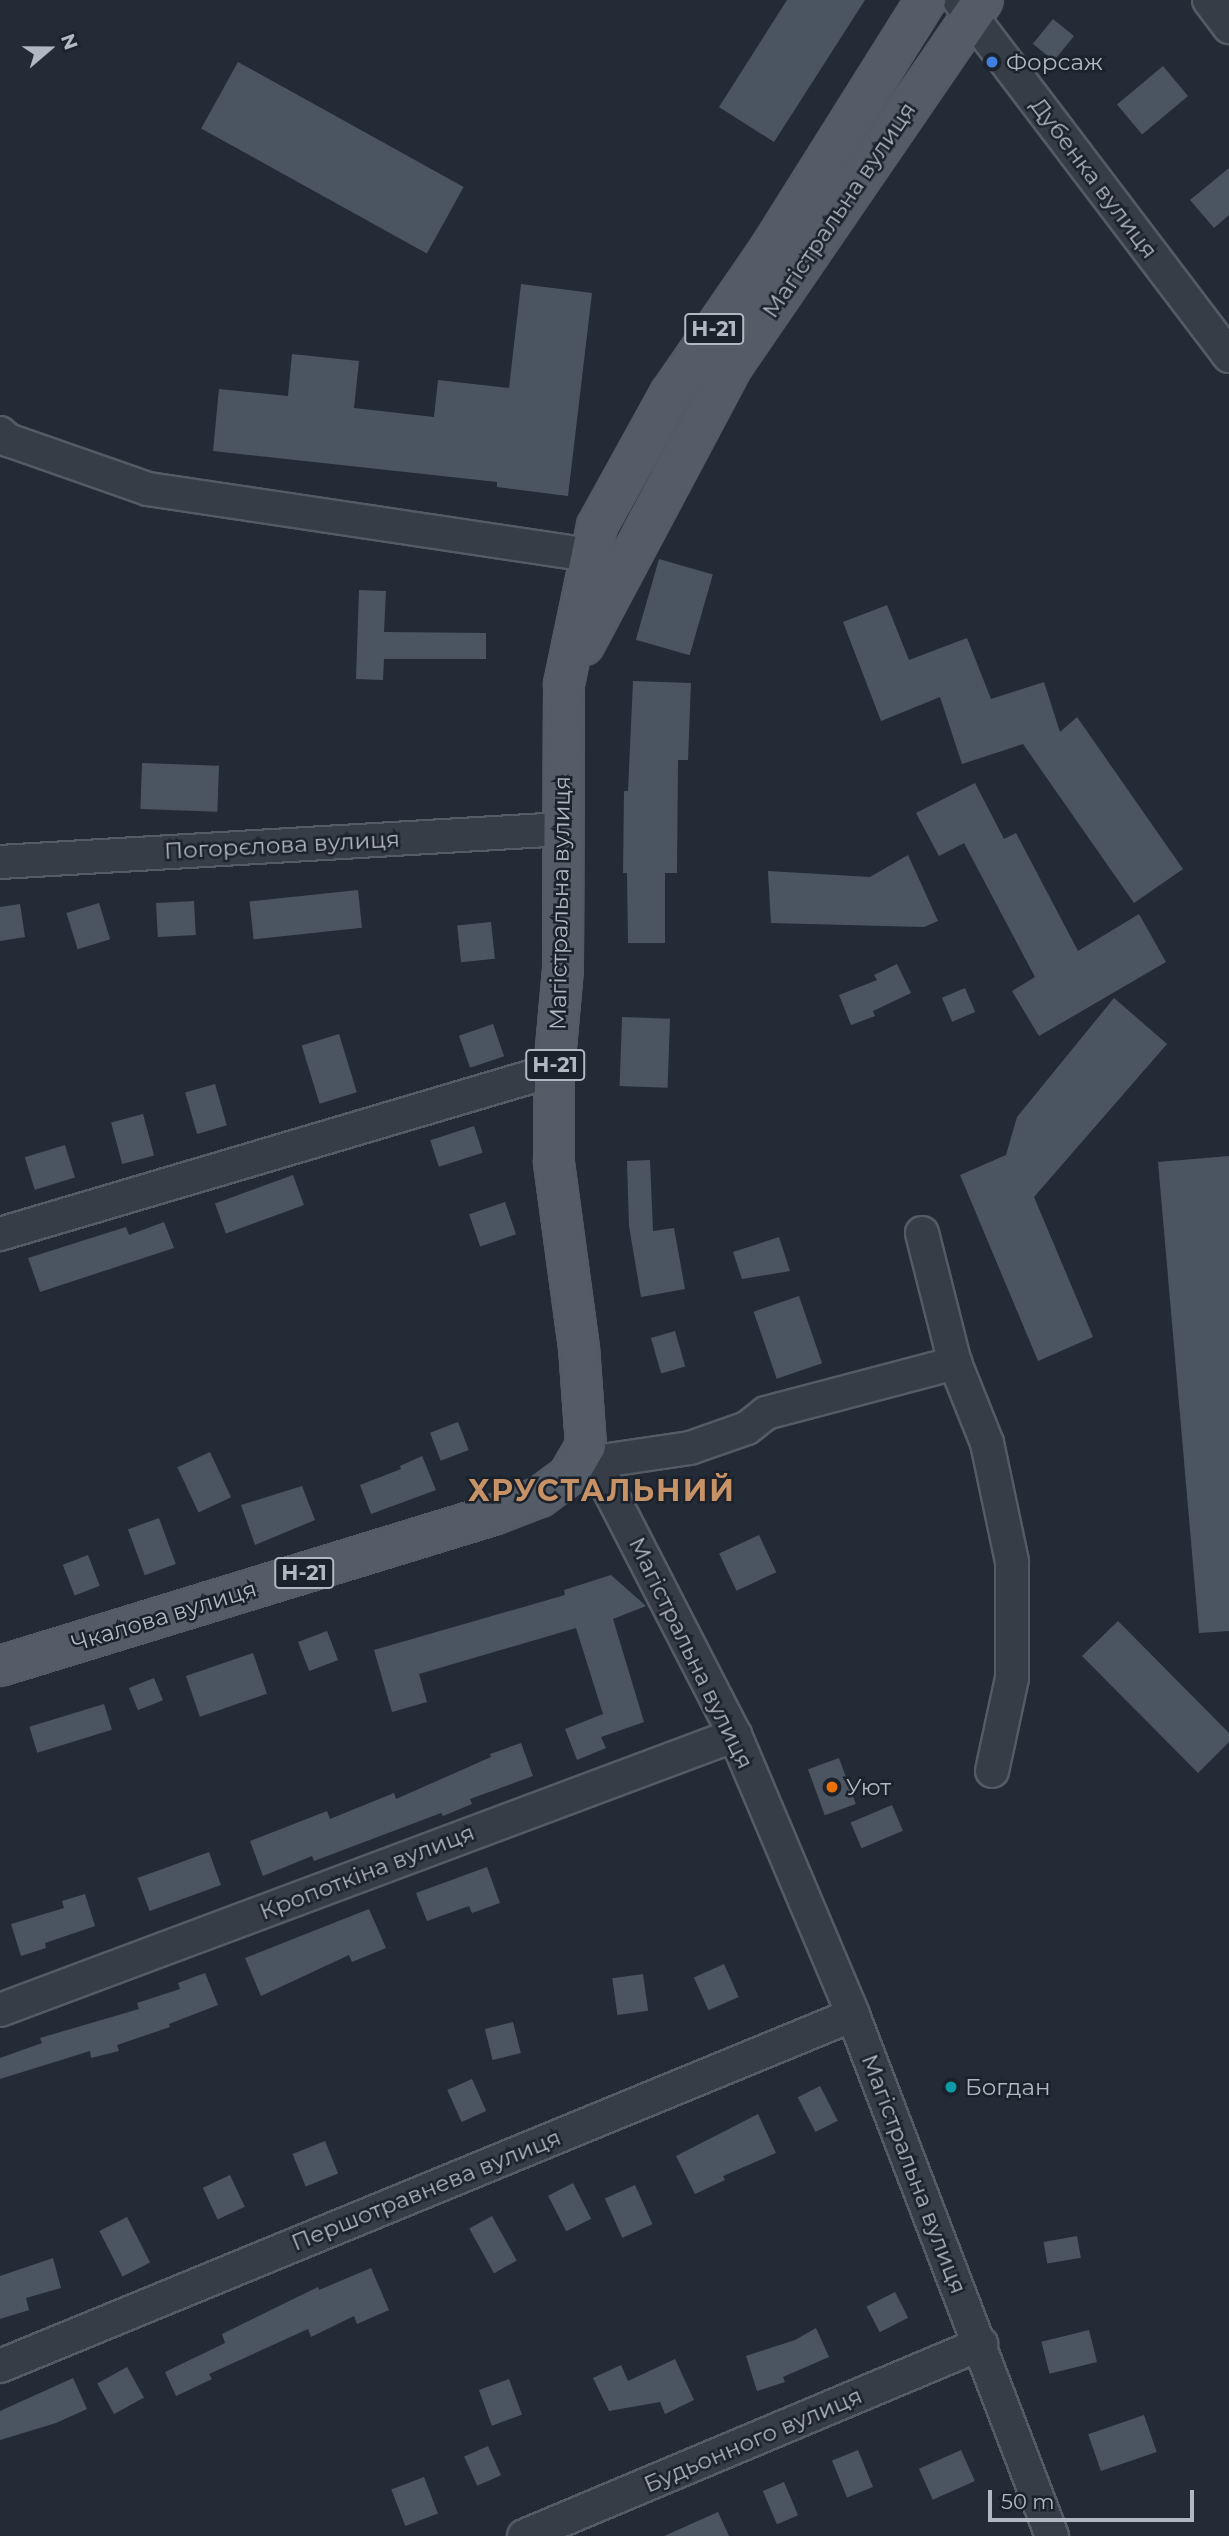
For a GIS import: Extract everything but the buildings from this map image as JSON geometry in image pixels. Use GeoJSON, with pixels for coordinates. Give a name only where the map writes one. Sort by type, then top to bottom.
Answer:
{"type":"FeatureCollection","features":[{"type":"Feature","properties":{"kind":"main road","name":"Магістральна вулиця"},"geometry":{"type":"LineString","coordinates":[[591,1453],[554,1162],[554,1070],[562,969],[564,684],[597,526],[670,394],[771,247],[926,0]]}},
{"type":"Feature","properties":{"kind":"main road","name":"Магістральна вулиця"},"geometry":{"type":"LineString","coordinates":[[564,684],[733,365],[971,5]]}},
{"type":"Feature","properties":{"kind":"main road","name":"Чкалова вулиця"},"geometry":{"type":"LineString","coordinates":[[0,1666],[493,1515],[540,1497],[569,1475],[591,1453]]}},
{"type":"Feature","properties":{"kind":"street"},"geometry":{"type":"LineString","coordinates":[[1209,0],[1229,27]]}},
{"type":"Feature","properties":{"kind":"street","name":"Дубенка вулиця"},"geometry":{"type":"LineString","coordinates":[[971,5],[1229,356]]}},
{"type":"Feature","properties":{"kind":"street"},"geometry":{"type":"LineString","coordinates":[[0,433],[8,440],[148,489],[591,555]]}},
{"type":"Feature","properties":{"kind":"street","name":"Погорєлова вулиця"},"geometry":{"type":"LineString","coordinates":[[0,862],[564,829]]}},
{"type":"Feature","properties":{"kind":"street"},"geometry":{"type":"LineString","coordinates":[[0,1234],[554,1070]]}},
{"type":"Feature","properties":{"kind":"street"},"geometry":{"type":"LineString","coordinates":[[922,1233],[955,1363],[987,1443],[1012,1562],[1012,1678],[992,1770]]}},
{"type":"Feature","properties":{"kind":"street"},"geometry":{"type":"LineString","coordinates":[[591,1453],[690,1448],[747,1428],[766,1413],[955,1363]]}},
{"type":"Feature","properties":{"kind":"street","name":"Магістральна вулиця"},"geometry":{"type":"LineString","coordinates":[[591,1453],[735,1735],[853,2015],[981,2344],[1052,2536]]}},
{"type":"Feature","properties":{"kind":"street","name":"Кропоткіна вулиця"},"geometry":{"type":"LineString","coordinates":[[0,2010],[735,1735]]}},
{"type":"Feature","properties":{"kind":"street","name":"Першотравнева вулиця"},"geometry":{"type":"LineString","coordinates":[[0,2366],[853,2015]]}},
{"type":"Feature","properties":{"kind":"street","name":"Будьонного вулиця"},"geometry":{"type":"LineString","coordinates":[[524,2536],[981,2344]]}},
{"type":"Feature","properties":{"kind":"place","name":"Форсаж"},"geometry":{"type":"Point","coordinates":[992,62]}},
{"type":"Feature","properties":{"kind":"place","name":"Уют"},"geometry":{"type":"Point","coordinates":[832,1787]}},
{"type":"Feature","properties":{"kind":"place","name":"Богдан"},"geometry":{"type":"Point","coordinates":[951,2087]}},
{"type":"Feature","properties":{"kind":"district","name":"ХРУСТАЛЬНИЙ"},"geometry":{"type":"Point","coordinates":[602,1491]}}]}
